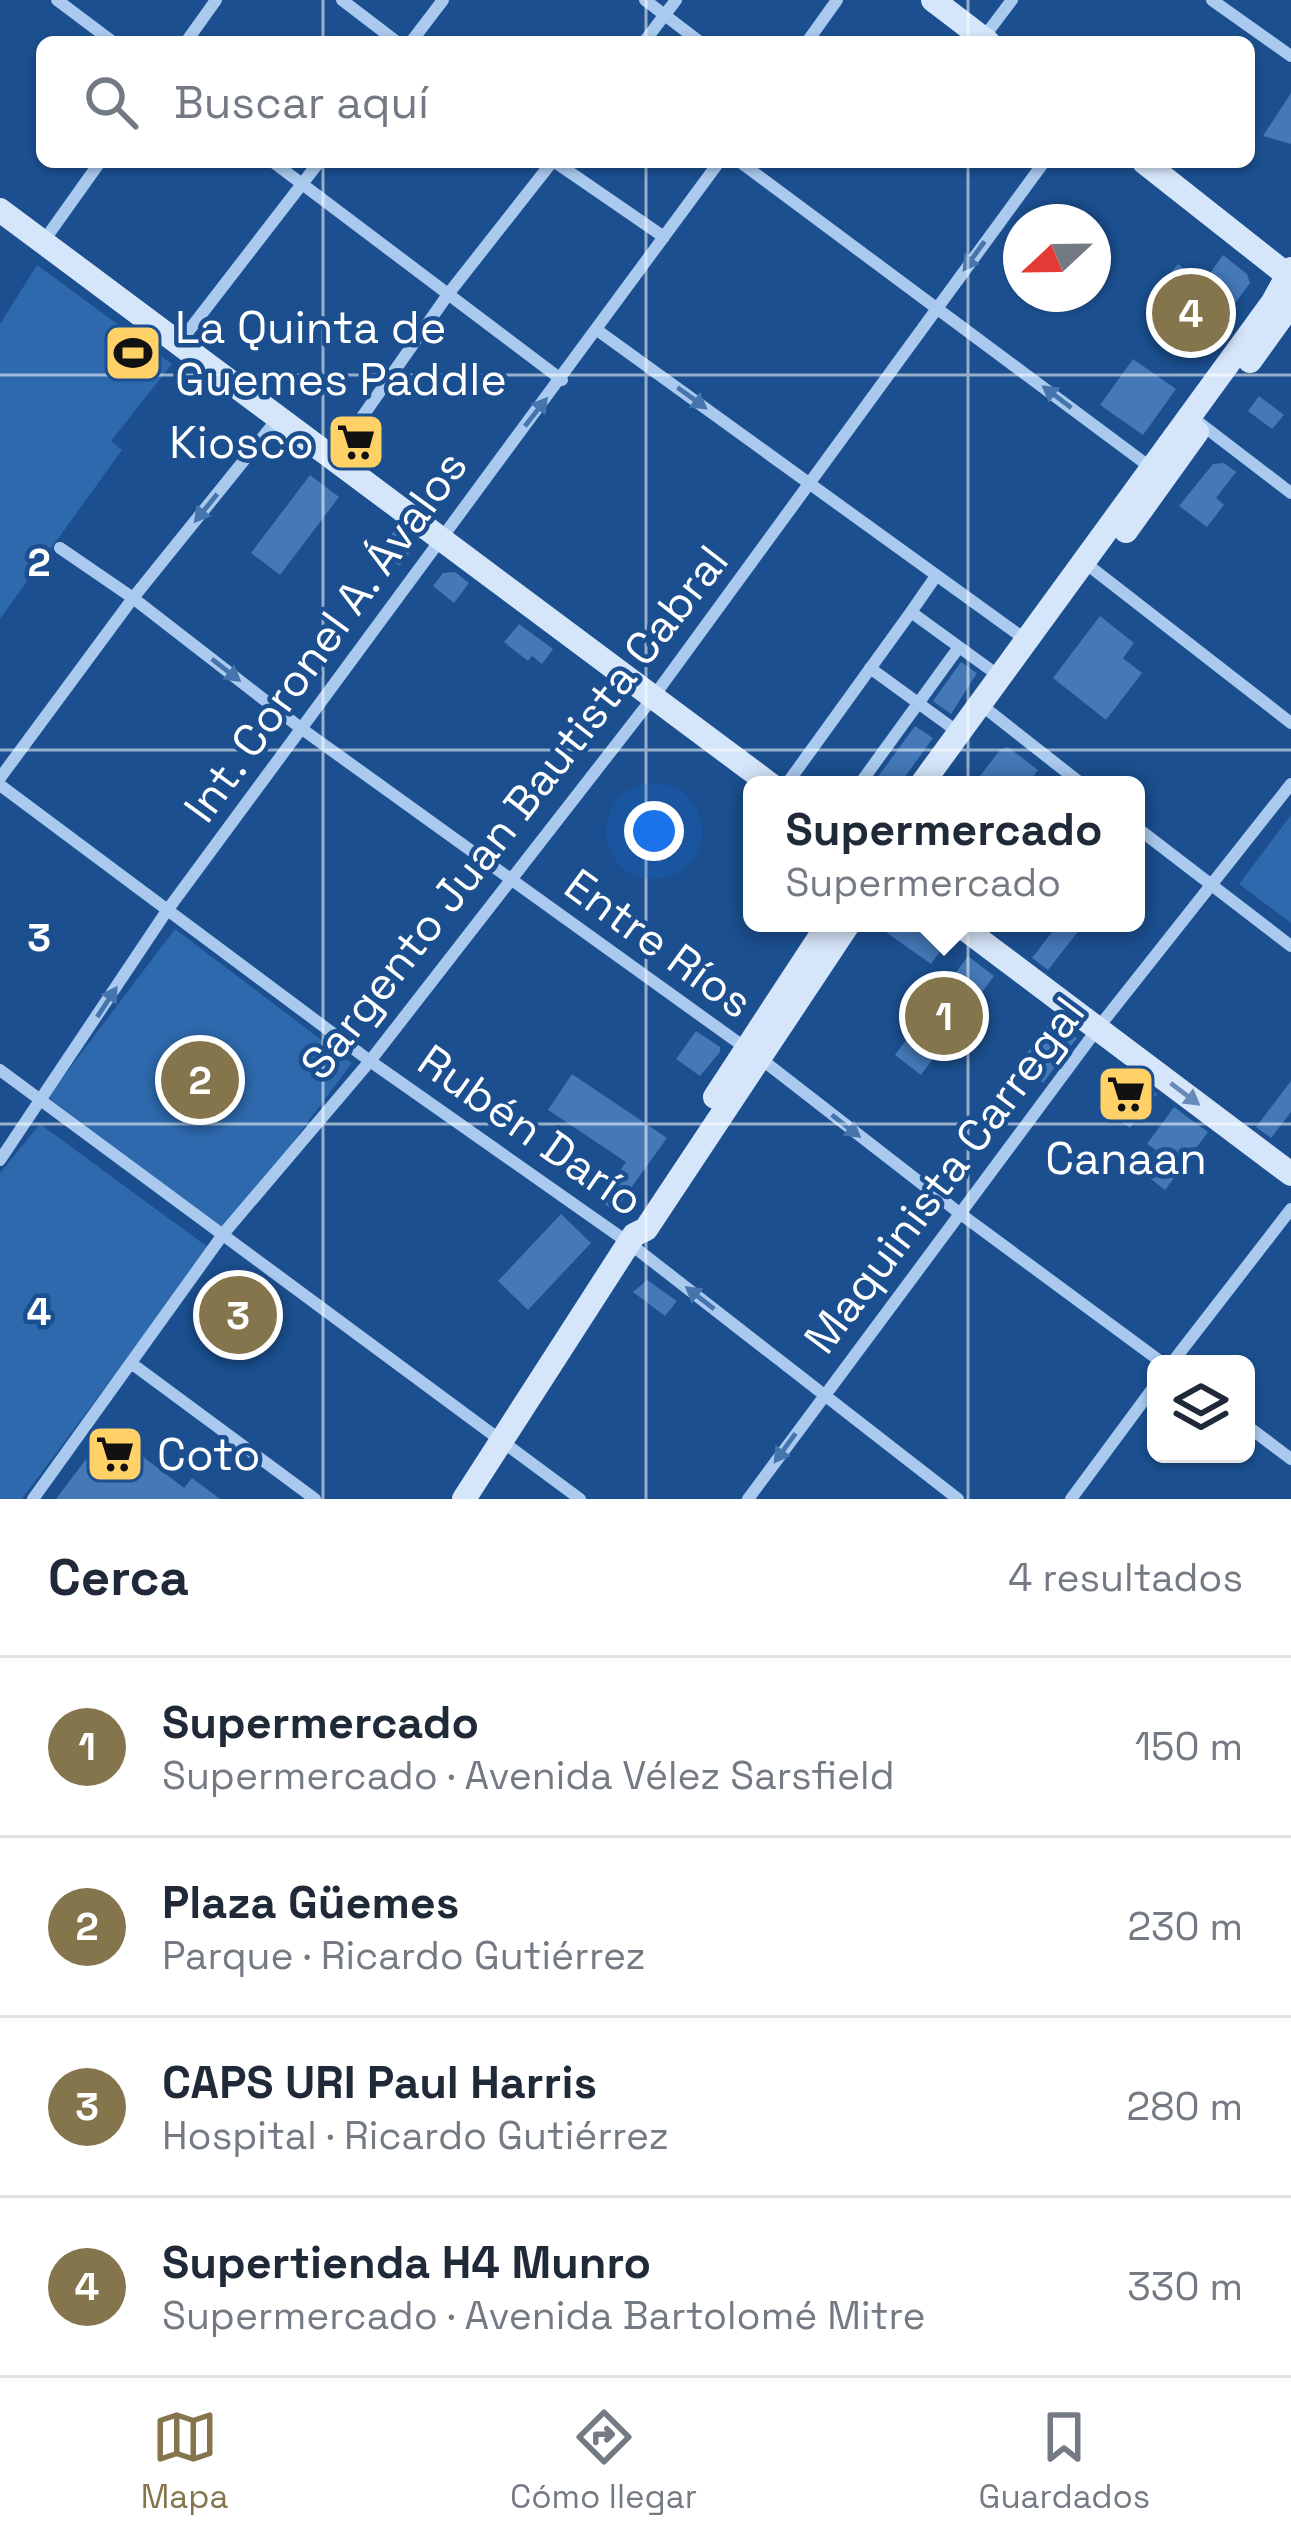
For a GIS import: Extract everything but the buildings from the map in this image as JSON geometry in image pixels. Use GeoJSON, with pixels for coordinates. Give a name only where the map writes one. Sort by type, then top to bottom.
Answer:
{"type":"FeatureCollection","features":[{"type":"Feature","properties":{"kind":"main road"},"geometry":{"type":"LineString","coordinates":[[933,0],[981,36]]}},
{"type":"Feature","properties":{"kind":"main road"},"geometry":{"type":"LineString","coordinates":[[946,776],[986,709],[1196,420],[1290,274],[1152,168]]}},
{"type":"Feature","properties":{"kind":"main road"},"geometry":{"type":"LineString","coordinates":[[0,210],[759,776]]}},
{"type":"Feature","properties":{"kind":"main road"},"geometry":{"type":"LineString","coordinates":[[927,776],[958,733],[986,709],[1025,640],[1090,566],[1150,467],[1196,420],[1291,304]]}},
{"type":"Feature","properties":{"kind":"main road"},"geometry":{"type":"LineString","coordinates":[[754,1055],[824,932]]}},
{"type":"Feature","properties":{"kind":"main road"},"geometry":{"type":"LineString","coordinates":[[464,1499],[632,1239],[637,1213],[843,932]]}},
{"type":"Feature","properties":{"kind":"main road"},"geometry":{"type":"LineString","coordinates":[[969,932],[1291,1174]]}},
{"type":"Feature","properties":{"kind":"street"},"geometry":{"type":"LineString","coordinates":[[57,0],[105,36]]}},
{"type":"Feature","properties":{"kind":"street"},"geometry":{"type":"LineString","coordinates":[[190,36],[216,0]]}},
{"type":"Feature","properties":{"kind":"street"},"geometry":{"type":"LineString","coordinates":[[342,0],[389,36]]}},
{"type":"Feature","properties":{"kind":"street"},"geometry":{"type":"LineString","coordinates":[[416,36],[443,0]]}},
{"type":"Feature","properties":{"kind":"street"},"geometry":{"type":"LineString","coordinates":[[645,0],[692,36]]}},
{"type":"Feature","properties":{"kind":"street"},"geometry":{"type":"LineString","coordinates":[[648,36],[676,0]]}},
{"type":"Feature","properties":{"kind":"street"},"geometry":{"type":"LineString","coordinates":[[811,36],[838,0]]}},
{"type":"Feature","properties":{"kind":"street"},"geometry":{"type":"LineString","coordinates":[[989,36],[1012,0]]}},
{"type":"Feature","properties":{"kind":"street"},"geometry":{"type":"LineString","coordinates":[[1212,0],[1291,56]]}},
{"type":"Feature","properties":{"kind":"street"},"geometry":{"type":"LineString","coordinates":[[44,242],[96,168]]}},
{"type":"Feature","properties":{"kind":"street"},"geometry":{"type":"LineString","coordinates":[[281,168],[562,380]]}},
{"type":"Feature","properties":{"kind":"street"},"geometry":{"type":"LineString","coordinates":[[180,342],[314,168]]}},
{"type":"Feature","properties":{"kind":"street"},"geometry":{"type":"LineString","coordinates":[[334,457],[448,293],[548,168]]}},
{"type":"Feature","properties":{"kind":"street"},"geometry":{"type":"LineString","coordinates":[[562,168],[664,237]]}},
{"type":"Feature","properties":{"kind":"street","name":"Int. Coronel A. Ávalos"},"geometry":{"type":"LineString","coordinates":[[0,1160],[166,912],[715,168]]}},
{"type":"Feature","properties":{"kind":"street"},"geometry":{"type":"LineString","coordinates":[[748,168],[1150,467]]}},
{"type":"Feature","properties":{"kind":"street","name":"Sargento Juan Bautista Cabral"},"geometry":{"type":"LineString","coordinates":[[33,1499],[224,1233],[370,1061],[654,696],[1039,168]]}},
{"type":"Feature","properties":{"kind":"street"},"geometry":{"type":"LineString","coordinates":[[597,331],[1025,640]]}},
{"type":"Feature","properties":{"kind":"street"},"geometry":{"type":"LineString","coordinates":[[0,781],[134,598],[279,416]]}},
{"type":"Feature","properties":{"kind":"street"},"geometry":{"type":"LineString","coordinates":[[1196,420],[1291,494]]}},
{"type":"Feature","properties":{"kind":"street","name":"Entre Ríos"},"geometry":{"type":"LineString","coordinates":[[60,548],[134,598],[302,729],[754,1055],[962,1215],[1156,1355]]}},
{"type":"Feature","properties":{"kind":"street"},"geometry":{"type":"LineString","coordinates":[[1090,566],[1291,723]]}},
{"type":"Feature","properties":{"kind":"street"},"geometry":{"type":"LineString","coordinates":[[792,776],[936,576]]}},
{"type":"Feature","properties":{"kind":"street"},"geometry":{"type":"LineString","coordinates":[[911,612],[1000,677]]}},
{"type":"Feature","properties":{"kind":"street"},"geometry":{"type":"LineString","coordinates":[[865,776],[959,646]]}},
{"type":"Feature","properties":{"kind":"street"},"geometry":{"type":"LineString","coordinates":[[870,668],[958,733]]}},
{"type":"Feature","properties":{"kind":"street"},"geometry":{"type":"LineString","coordinates":[[986,709],[1072,776]]}},
{"type":"Feature","properties":{"kind":"street","name":"Rubén Darío"},"geometry":{"type":"LineString","coordinates":[[0,781],[1,789],[370,1061],[632,1239],[958,1499]]}},
{"type":"Feature","properties":{"kind":"street","name":"Maquinista Carregal"},"geometry":{"type":"LineString","coordinates":[[748,1499],[1098,1028],[1291,784]]}},
{"type":"Feature","properties":{"kind":"street"},"geometry":{"type":"LineString","coordinates":[[1145,834],[1291,946]]}},
{"type":"Feature","properties":{"kind":"street"},"geometry":{"type":"LineString","coordinates":[[0,1070],[580,1499]]}},
{"type":"Feature","properties":{"kind":"street"},"geometry":{"type":"LineString","coordinates":[[1175,1355],[1291,1209]]}},
{"type":"Feature","properties":{"kind":"street"},"geometry":{"type":"LineString","coordinates":[[131,1363],[315,1499]]}},
{"type":"Feature","properties":{"kind":"street"},"geometry":{"type":"LineString","coordinates":[[1071,1499],[1147,1396]]}},
{"type":"Feature","properties":{"kind":"street"},"geometry":{"type":"LineString","coordinates":[[1255,1432],[1291,1459]]}},
{"type":"Feature","properties":{"kind":"shaded area"},"geometry":{"type":"Polygon","coordinates":[[[37,265],[172,364],[111,441],[122,450],[0,619],[0,324],[37,265]]]}},
{"type":"Feature","properties":{"kind":"shaded area"},"geometry":{"type":"Polygon","coordinates":[[[1291,815],[1291,923],[1239,884],[1291,815]]]}},
{"type":"Feature","properties":{"kind":"shaded area"},"geometry":{"type":"Polygon","coordinates":[[[175,929],[352,1063],[226,1231],[48,1097],[175,929]]]}},
{"type":"Feature","properties":{"kind":"shaded area"},"geometry":{"type":"Polygon","coordinates":[[[40,1124],[209,1248],[22,1499],[0,1499],[0,1173],[40,1124]]]}},
{"type":"Feature","properties":{"kind":"place","name":"Supertienda H4 Munro"},"geometry":{"type":"Point","coordinates":[1191,313]}},
{"type":"Feature","properties":{"kind":"place","name":"La Quinta de Guemes Paddle"},"geometry":{"type":"Point","coordinates":[133,353]}},
{"type":"Feature","properties":{"kind":"place","name":"Kiosco"},"geometry":{"type":"Point","coordinates":[356,442]}},
{"type":"Feature","properties":{"kind":"place","name":"Supermercado"},"geometry":{"type":"Point","coordinates":[944,1016]}},
{"type":"Feature","properties":{"kind":"place","name":"Plaza Güemes"},"geometry":{"type":"Point","coordinates":[200,1080]}},
{"type":"Feature","properties":{"kind":"place","name":"Canaan"},"geometry":{"type":"Point","coordinates":[1126,1094]}},
{"type":"Feature","properties":{"kind":"place","name":"CAPS URI Paul Harris"},"geometry":{"type":"Point","coordinates":[238,1315]}},
{"type":"Feature","properties":{"kind":"place","name":"Coto"},"geometry":{"type":"Point","coordinates":[115,1454]}}]}
